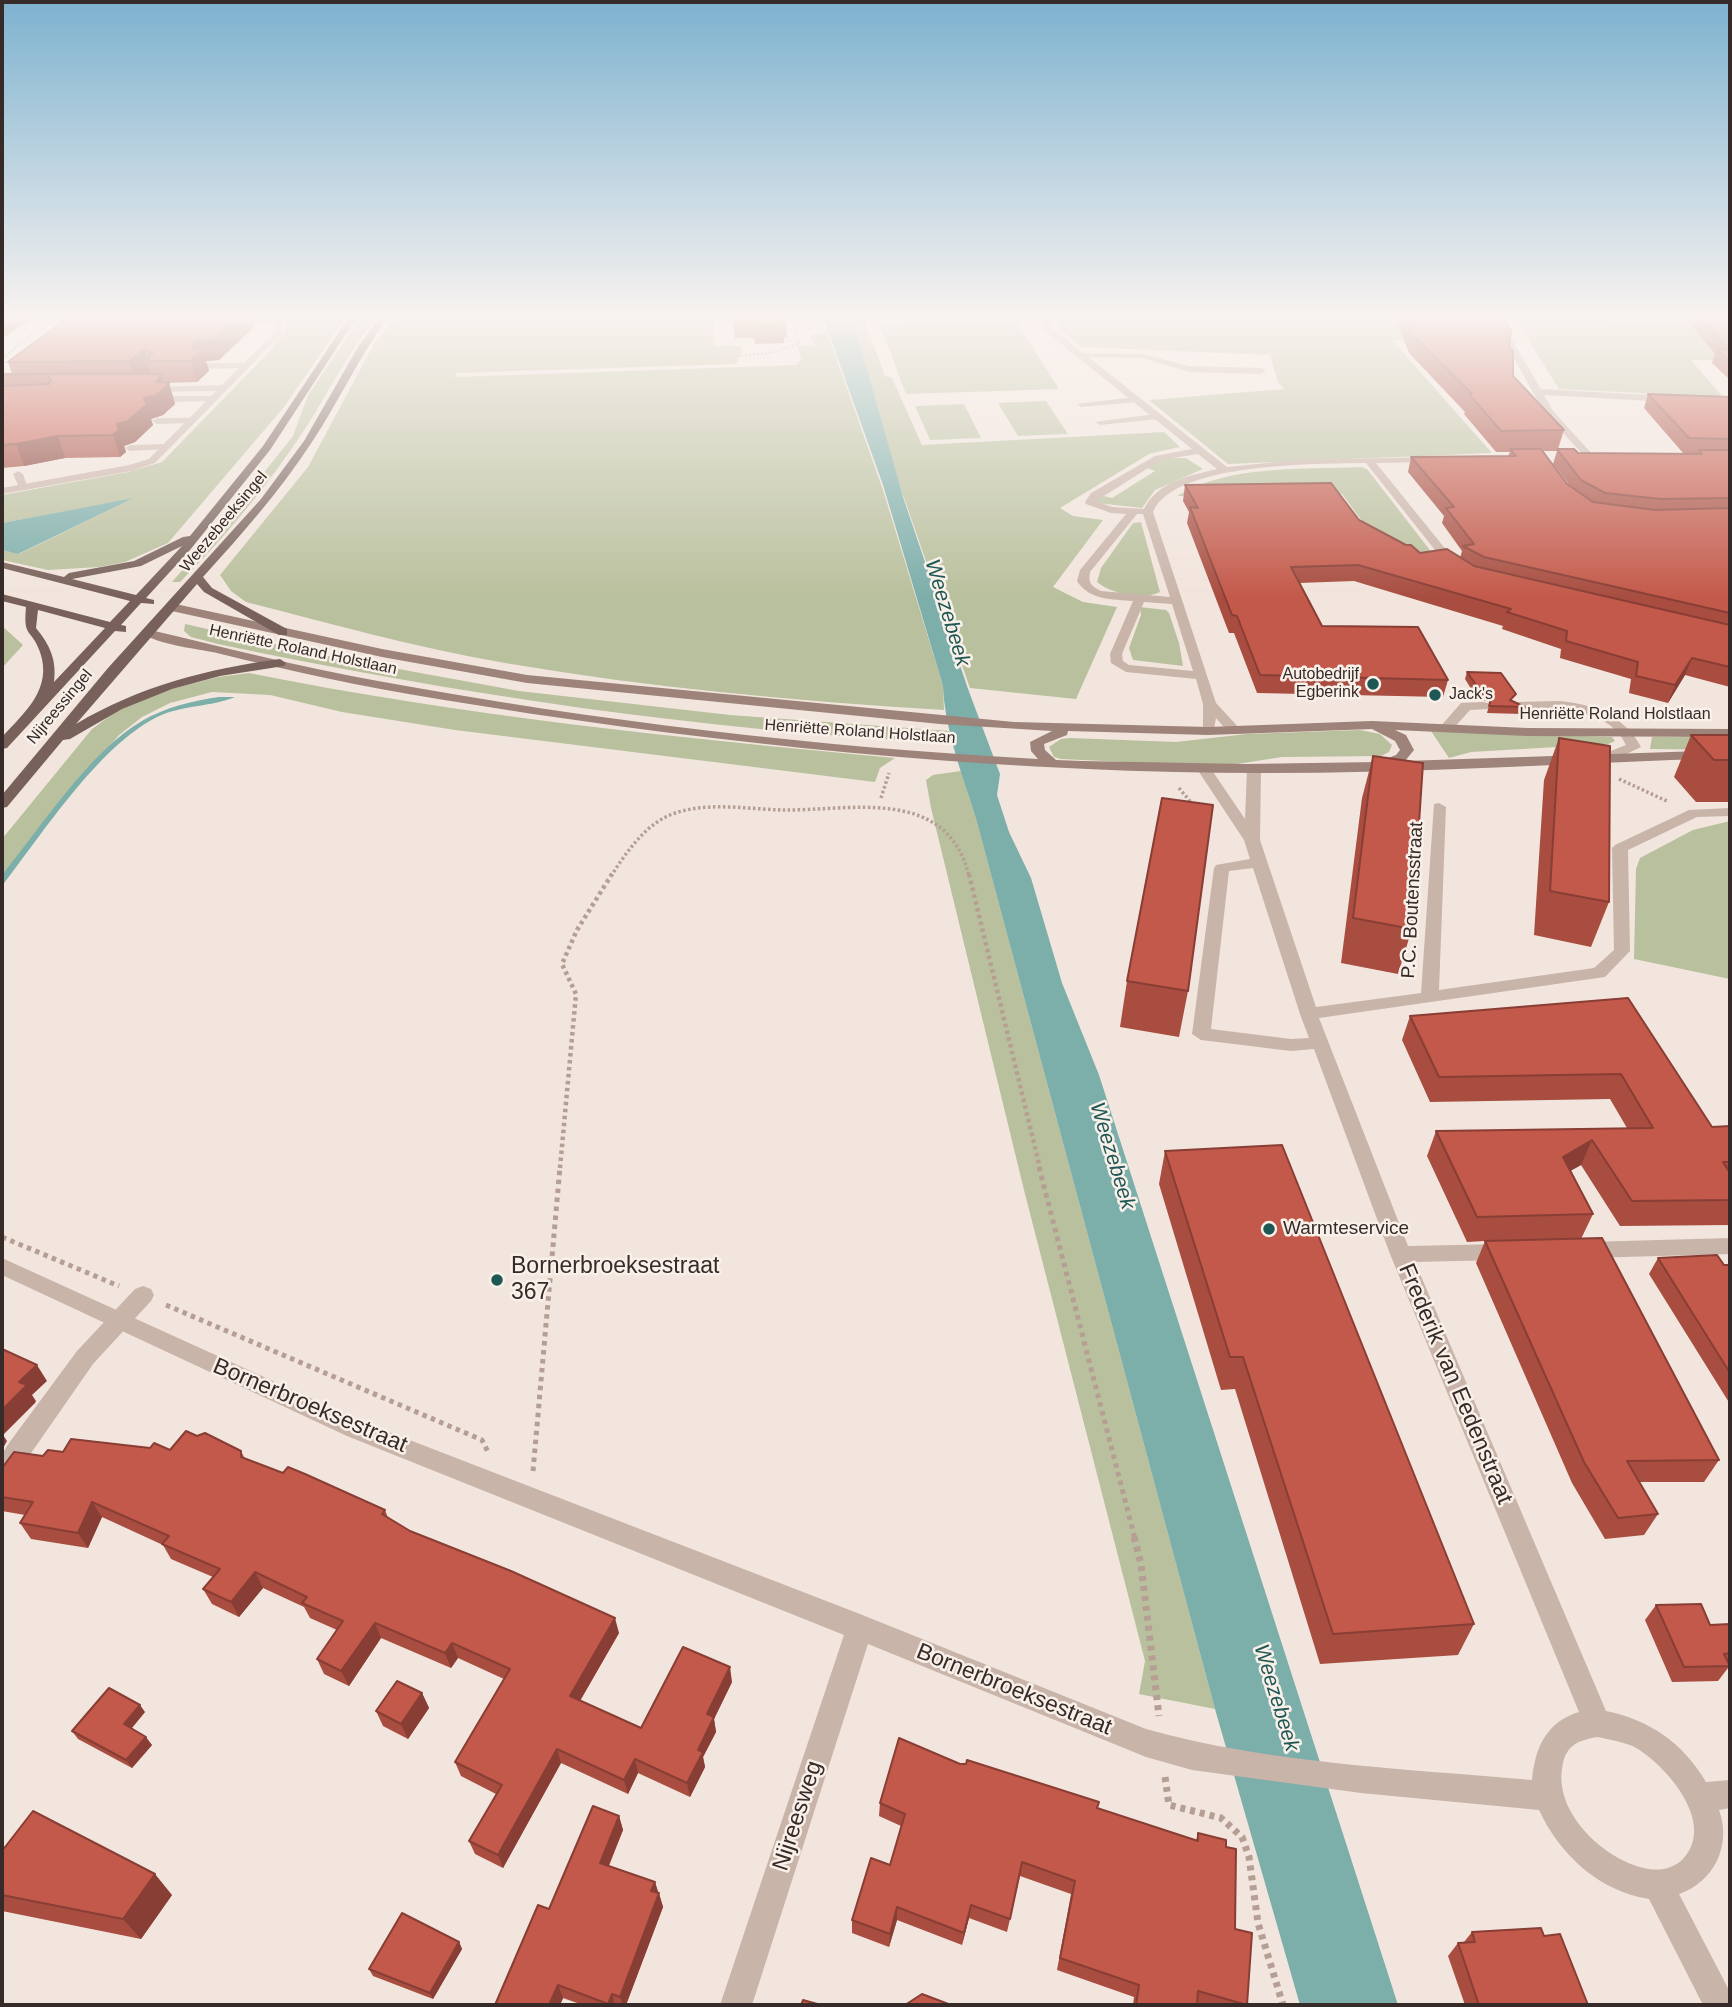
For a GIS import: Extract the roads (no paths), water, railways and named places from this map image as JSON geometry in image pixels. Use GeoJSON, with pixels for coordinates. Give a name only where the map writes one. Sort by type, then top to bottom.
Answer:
{"type":"FeatureCollection","features":[{"type":"Feature","properties":{"kind":"main road","name":"Weezebeeksingel"},"geometry":{"type":"LineString","coordinates":[[140,600],[267,447],[291,411]]}},
{"type":"Feature","properties":{"kind":"main road","name":"Weezebeeksingel"},"geometry":{"type":"LineString","coordinates":[[146,633],[265,500],[308,441],[325,411]]}},
{"type":"Feature","properties":{"kind":"main road"},"geometry":{"type":"LineString","coordinates":[[52,577],[92,575],[137,565],[197,534]]}},
{"type":"Feature","properties":{"kind":"main road","name":"Henriëtte Roland Holstlaan"},"geometry":{"type":"LineString","coordinates":[[2,565],[283,632],[527,678],[940,720],[1080,729],[1235,731],[1372,725],[1627,734],[1730,733]]}},
{"type":"Feature","properties":{"kind":"main road"},"geometry":{"type":"LineString","coordinates":[[198,578],[208,590],[283,632]]}},
{"type":"Feature","properties":{"kind":"main road","name":"Henriëtte Roland Holstlaan"},"geometry":{"type":"LineString","coordinates":[[2,597],[115,627],[412,691],[585,720],[784,745],[1052,763],[1204,769],[1351,768],[1611,756],[1730,754]]}},
{"type":"Feature","properties":{"kind":"main road","name":"Nijreessingel"},"geometry":{"type":"LineString","coordinates":[[2,745],[44,697],[70,676],[140,600]]}},
{"type":"Feature","properties":{"kind":"main road"},"geometry":{"type":"LineString","coordinates":[[32,606],[30,628],[49,655],[49,678],[44,697]]}},
{"type":"Feature","properties":{"kind":"main road","name":"Nijreessingel"},"geometry":{"type":"LineString","coordinates":[[2,804],[146,633]]}},
{"type":"Feature","properties":{"kind":"main road"},"geometry":{"type":"LineString","coordinates":[[50,745],[100,715],[154,689],[200,676],[280,663]]}},
{"type":"Feature","properties":{"kind":"main road"},"geometry":{"type":"LineString","coordinates":[[1351,768],[1395,760],[1407,753],[1401,738],[1372,725]]}},
{"type":"Feature","properties":{"kind":"main road"},"geometry":{"type":"LineString","coordinates":[[1052,763],[1038,751],[1038,740],[1080,729]]}},
{"type":"Feature","properties":{"kind":"street"},"geometry":{"type":"LineString","coordinates":[[168,411],[201,411]]}},
{"type":"Feature","properties":{"kind":"street"},"geometry":{"type":"LineString","coordinates":[[2,491],[131,468],[152,461],[201,411]]}},
{"type":"Feature","properties":{"kind":"street"},"geometry":{"type":"LineString","coordinates":[[1148,411],[1224,470]]}},
{"type":"Feature","properties":{"kind":"street"},"geometry":{"type":"LineString","coordinates":[[1548,411],[1589,456]]}},
{"type":"Feature","properties":{"kind":"street"},"geometry":{"type":"LineString","coordinates":[[1100,422],[1156,417]]}},
{"type":"Feature","properties":{"kind":"street"},"geometry":{"type":"LineString","coordinates":[[157,421],[191,421]]}},
{"type":"Feature","properties":{"kind":"street"},"geometry":{"type":"LineString","coordinates":[[153,436],[176,436]]}},
{"type":"Feature","properties":{"kind":"street"},"geometry":{"type":"LineString","coordinates":[[130,448],[165,447]]}},
{"type":"Feature","properties":{"kind":"street"},"geometry":{"type":"LineString","coordinates":[[1148,512],[1098,508],[1090,502],[1095,495],[1158,458],[1198,451]]}},
{"type":"Feature","properties":{"kind":"street"},"geometry":{"type":"LineString","coordinates":[[1577,456],[1602,457]]}},
{"type":"Feature","properties":{"kind":"street"},"geometry":{"type":"LineString","coordinates":[[1235,731],[1210,704],[1205,690],[1148,512],[1153,500],[1167,488],[1224,470],[1447,459]]}},
{"type":"Feature","properties":{"kind":"street"},"geometry":{"type":"LineString","coordinates":[[1369,461],[1451,565],[1462,572]]}},
{"type":"Feature","properties":{"kind":"street"},"geometry":{"type":"LineString","coordinates":[[18,474],[24,487]]}},
{"type":"Feature","properties":{"kind":"street"},"geometry":{"type":"LineString","coordinates":[[1134,511],[1084,572],[1083,582],[1088,589],[1099,594],[1175,601]]}},
{"type":"Feature","properties":{"kind":"street"},"geometry":{"type":"LineString","coordinates":[[1140,598],[1116,654],[1117,663],[1126,668],[1201,676]]}},
{"type":"Feature","properties":{"kind":"street"},"geometry":{"type":"LineString","coordinates":[[1208,731],[1210,704]]}},
{"type":"Feature","properties":{"kind":"street"},"geometry":{"type":"LineString","coordinates":[[1447,727],[1466,706],[1483,706]]}},
{"type":"Feature","properties":{"kind":"street"},"geometry":{"type":"LineString","coordinates":[[1517,706],[1577,707],[1627,734],[1634,747],[1611,756]]}},
{"type":"Feature","properties":{"kind":"street","name":"Frederik van Eedenstraat"},"geometry":{"type":"LineString","coordinates":[[1204,769],[1252,840],[1309,1014],[1401,1254],[1597,1723]]}},
{"type":"Feature","properties":{"kind":"street","name":"Frederik van Eedenstraat"},"geometry":{"type":"LineString","coordinates":[[1252,840],[1254,769]]}},
{"type":"Feature","properties":{"kind":"street","name":"P.C. Boutensstraat"},"geometry":{"type":"LineString","coordinates":[[1430,995],[1439,807]]}},
{"type":"Feature","properties":{"kind":"street","name":"P.C. Boutensstraat"},"geometry":{"type":"LineString","coordinates":[[1309,1014],[1599,973],[1622,951],[1620,848],[1694,813],[1730,812]]}},
{"type":"Feature","properties":{"kind":"street"},"geometry":{"type":"LineString","coordinates":[[1259,862],[1222,867],[1201,1034],[1291,1045],[1320,1043]]}},
{"type":"Feature","properties":{"kind":"street"},"geometry":{"type":"LineString","coordinates":[[1566,1250],[1730,1246]]}},
{"type":"Feature","properties":{"kind":"street"},"geometry":{"type":"LineString","coordinates":[[1401,1254],[1525,1251]]}},
{"type":"Feature","properties":{"kind":"street","name":"Bornerbroeksestraat"},"geometry":{"type":"LineString","coordinates":[[2,1266],[355,1429],[505,1486],[1162,1748],[1192,1756],[1361,1779],[1548,1796]]}},
{"type":"Feature","properties":{"kind":"street"},"geometry":{"type":"LineString","coordinates":[[2,1474],[55,1395],[116,1320],[143,1295]]}},
{"type":"Feature","properties":{"kind":"street","name":"Nijreesweg"},"geometry":{"type":"LineString","coordinates":[[736,2005],[860,1627]]}},
{"type":"Feature","properties":{"kind":"street"},"geometry":{"type":"LineString","coordinates":[[1597,1723],[1626,1728],[1655,1744],[1682,1768],[1700,1797],[1709,1829],[1704,1857],[1686,1877],[1658,1885],[1625,1878],[1591,1858],[1564,1829],[1548,1796],[1545,1767],[1554,1744],[1571,1728],[1597,1723]]}},
{"type":"Feature","properties":{"kind":"street"},"geometry":{"type":"LineString","coordinates":[[1700,1797],[1730,1794]]}},
{"type":"Feature","properties":{"kind":"street"},"geometry":{"type":"LineString","coordinates":[[1658,1885],[1720,2005]]}},
{"type":"Feature","properties":{"kind":"water","name":"Weezebeek"},"geometry":{"type":"Polygon","coordinates":[[[856,411],[879,411],[904,500],[1000,774],[997,795],[1009,832],[1031,878],[1062,983],[1099,1075],[1398,2005],[1300,2005],[1215,1709],[978,826],[947,722],[943,686],[883,485],[856,411]]]}},
{"type":"Feature","properties":{"kind":"water"},"geometry":{"type":"Polygon","coordinates":[[[134,498],[18,554],[2,550],[2,523],[134,498]]]}},
{"type":"Feature","properties":{"kind":"water"},"geometry":{"type":"Polygon","coordinates":[[[219,697],[235,697],[157,717],[114,749],[73,793],[2,886],[2,875],[50,813],[85,770],[123,734],[142,721],[170,708],[219,697]]]}},
{"type":"Feature","properties":{"kind":"place","name":"Autobedrijf Egberink"},"geometry":{"type":"Point","coordinates":[1373,684]}},
{"type":"Feature","properties":{"kind":"place","name":"Jack's"},"geometry":{"type":"Point","coordinates":[1435,695]}},
{"type":"Feature","properties":{"kind":"place","name":"Warmteservice"},"geometry":{"type":"Point","coordinates":[1269,1229]}},
{"type":"Feature","properties":{"kind":"place","name":"Bornerbroeksestraat 367"},"geometry":{"type":"Point","coordinates":[497,1280]}}]}
